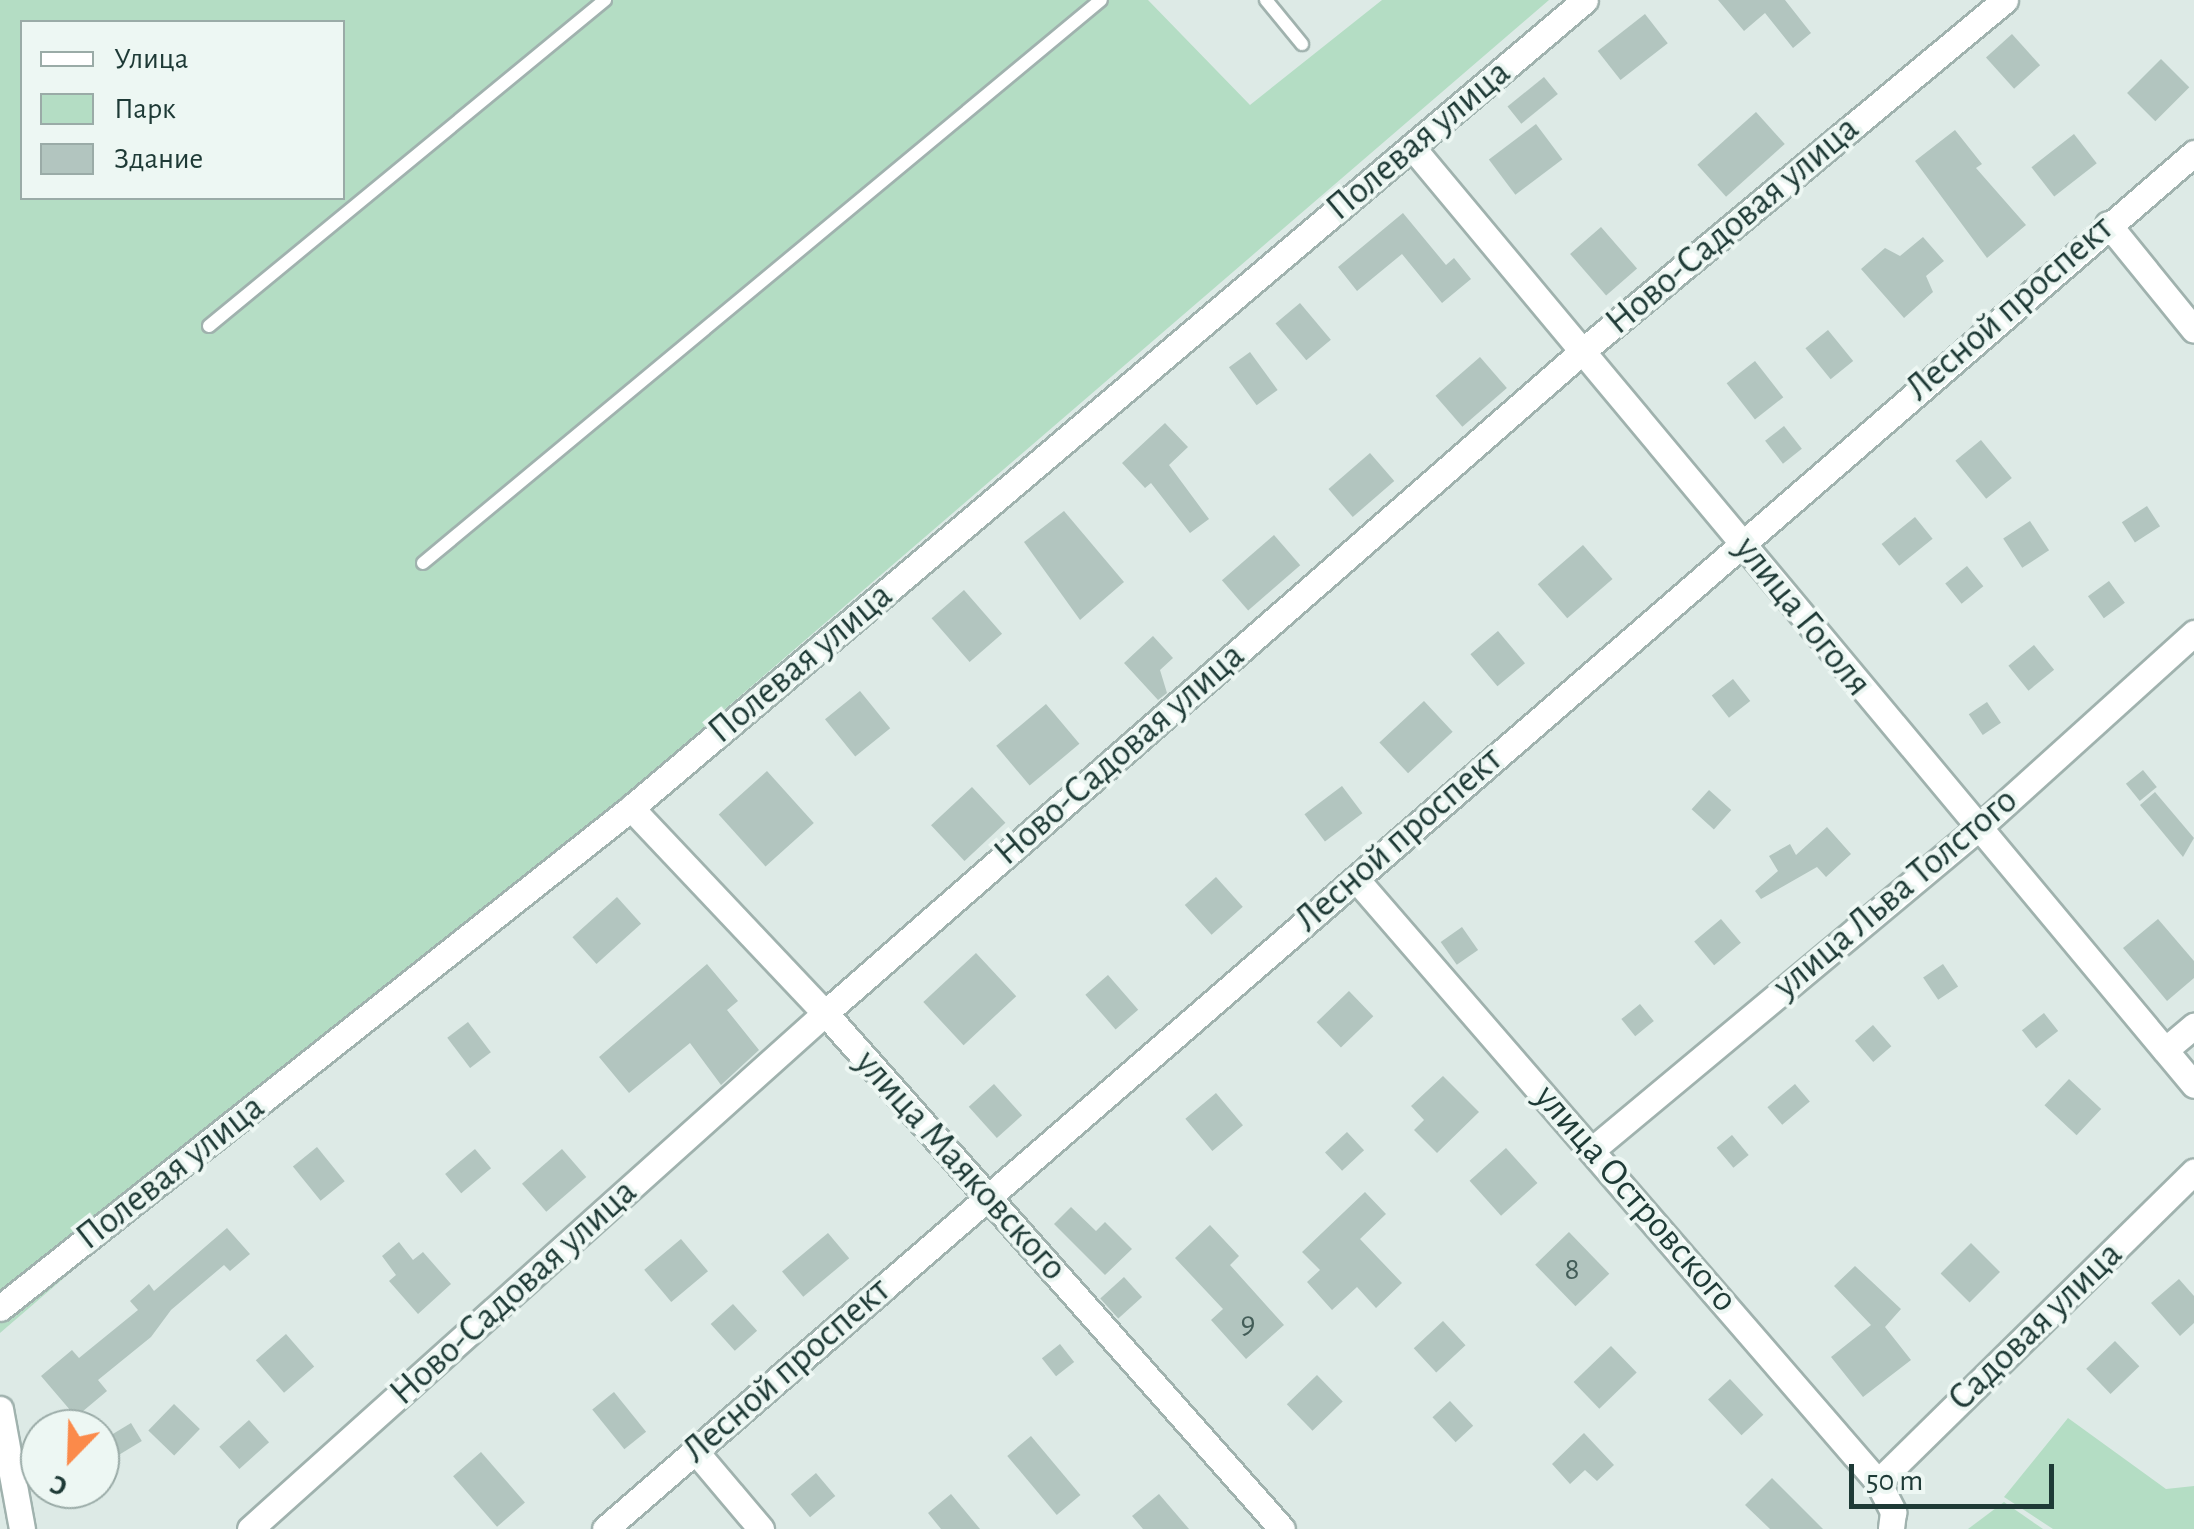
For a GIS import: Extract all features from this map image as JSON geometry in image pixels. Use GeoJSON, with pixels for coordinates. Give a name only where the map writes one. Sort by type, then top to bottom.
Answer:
{"type":"FeatureCollection","features":[{"type":"Feature","properties":{"kind":"street","name":"Полевая улица"},"geometry":{"type":"LineString","coordinates":[[0,1308],[631,808],[1585,0]]}},
{"type":"Feature","properties":{"kind":"street","name":"Ново-Садовая улица"},"geometry":{"type":"LineString","coordinates":[[250,1529],[825,1013],[1579,354],[2005,0]]}},
{"type":"Feature","properties":{"kind":"street","name":"улица Гоголя"},"geometry":{"type":"LineString","coordinates":[[1412,147],[1579,354],[1741,540],[1976,830],[2194,1085]]}},
{"type":"Feature","properties":{"kind":"street","name":"Лесной проспект"},"geometry":{"type":"LineString","coordinates":[[605,1529],[1741,540],[2194,153]]}},
{"type":"Feature","properties":{"kind":"street"},"geometry":{"type":"LineString","coordinates":[[2108,224],[2194,330]]}},
{"type":"Feature","properties":{"kind":"street","name":"улица Льва Толстого"},"geometry":{"type":"LineString","coordinates":[[1594,1149],[1976,830],[2194,633]]}},
{"type":"Feature","properties":{"kind":"street","name":"улица Маяковского"},"geometry":{"type":"LineString","coordinates":[[631,808],[825,1013],[1282,1529]]}},
{"type":"Feature","properties":{"kind":"street","name":"улица Островского"},"geometry":{"type":"LineString","coordinates":[[1356,879],[1594,1149],[1878,1482],[1893,1512],[1891,1529]]}},
{"type":"Feature","properties":{"kind":"street"},"geometry":{"type":"LineString","coordinates":[[2165,1050],[2194,1026]]}},
{"type":"Feature","properties":{"kind":"street","name":"Садовая улица"},"geometry":{"type":"LineString","coordinates":[[1878,1482],[2194,1172]]}},
{"type":"Feature","properties":{"kind":"street"},"geometry":{"type":"LineString","coordinates":[[0,1410],[22,1529]]}},
{"type":"Feature","properties":{"kind":"street"},"geometry":{"type":"LineString","coordinates":[[696,1452],[761,1529]]}},
{"type":"Feature","properties":{"kind":"lane"},"geometry":{"type":"LineString","coordinates":[[209,326],[605,0]]}},
{"type":"Feature","properties":{"kind":"lane"},"geometry":{"type":"LineString","coordinates":[[424,563],[1101,0]]}},
{"type":"Feature","properties":{"kind":"lane"},"geometry":{"type":"LineString","coordinates":[[1266,0],[1302,44]]}},
{"type":"Feature","properties":{"kind":"green space"},"geometry":{"type":"Polygon","coordinates":[[[0,0],[1148,0],[1250,105],[1382,0],[1549,0],[0,1333],[0,0]]]}},
{"type":"Feature","properties":{"kind":"green space"},"geometry":{"type":"Polygon","coordinates":[[[2068,1418],[2166,1489],[2194,1486],[2194,1529],[2053,1529],[2004,1497],[2068,1418]]]}},
{"type":"Feature","properties":{"kind":"green space"},"geometry":{"type":"Polygon","coordinates":[[[2004,1502],[2043,1529],[1968,1529],[2004,1502]]]}},
{"type":"Feature","properties":{"kind":"building"},"geometry":{"type":"Polygon","coordinates":[[[1718,0],[1785,0],[1811,33],[1793,48],[1765,13],[1744,31],[1718,0]]]}},
{"type":"Feature","properties":{"kind":"building"},"geometry":{"type":"Polygon","coordinates":[[[1645,14],[1668,43],[1620,80],[1598,51],[1645,14]]]}},
{"type":"Feature","properties":{"kind":"building"},"geometry":{"type":"Polygon","coordinates":[[[2012,34],[2040,65],[2014,89],[1986,57],[2012,34]]]}},
{"type":"Feature","properties":{"kind":"building"},"geometry":{"type":"Polygon","coordinates":[[[2161,59],[2189,87],[2155,121],[2127,93],[2161,59]]]}},
{"type":"Feature","properties":{"kind":"building"},"geometry":{"type":"Polygon","coordinates":[[[1544,77],[1558,94],[1521,124],[1507,107],[1544,77]]]}},
{"type":"Feature","properties":{"kind":"building"},"geometry":{"type":"Polygon","coordinates":[[[1756,112],[1785,144],[1726,197],[1697,165],[1756,112]]]}},
{"type":"Feature","properties":{"kind":"building"},"geometry":{"type":"Polygon","coordinates":[[[1536,124],[1562,159],[1515,195],[1489,160],[1536,124]]]}},
{"type":"Feature","properties":{"kind":"building"},"geometry":{"type":"Polygon","coordinates":[[[1955,130],[1982,164],[1976,168],[2026,225],[1987,258],[1915,161],[1955,130]]]}},
{"type":"Feature","properties":{"kind":"building"},"geometry":{"type":"Polygon","coordinates":[[[2074,134],[2097,163],[2054,196],[2031,167],[2074,134]]]}},
{"type":"Feature","properties":{"kind":"building"},"geometry":{"type":"Polygon","coordinates":[[[1403,213],[1446,265],[1454,258],[1471,279],[1442,303],[1402,254],[1357,291],[1338,267],[1403,213]]]}},
{"type":"Feature","properties":{"kind":"building"},"geometry":{"type":"Polygon","coordinates":[[[1601,227],[1637,269],[1606,295],[1570,254],[1601,227]]]}},
{"type":"Feature","properties":{"kind":"building"},"geometry":{"type":"Polygon","coordinates":[[[1923,237],[1944,261],[1926,276],[1933,292],[1904,318],[1861,269],[1885,248],[1900,256],[1923,237]]]}},
{"type":"Feature","properties":{"kind":"building"},"geometry":{"type":"Polygon","coordinates":[[[1300,303],[1331,340],[1306,360],[1275,324],[1300,303]]]}},
{"type":"Feature","properties":{"kind":"building"},"geometry":{"type":"Polygon","coordinates":[[[1828,330],[1853,361],[1831,379],[1805,348],[1828,330]]]}},
{"type":"Feature","properties":{"kind":"building"},"geometry":{"type":"Polygon","coordinates":[[[1250,352],[1278,390],[1257,405],[1229,367],[1250,352]]]}},
{"type":"Feature","properties":{"kind":"building"},"geometry":{"type":"Polygon","coordinates":[[[1480,357],[1507,388],[1462,427],[1435,396],[1480,357]]]}},
{"type":"Feature","properties":{"kind":"building"},"geometry":{"type":"Polygon","coordinates":[[[1755,361],[1783,397],[1755,419],[1727,383],[1755,361]]]}},
{"type":"Feature","properties":{"kind":"building"},"geometry":{"type":"Polygon","coordinates":[[[1165,423],[1188,447],[1169,465],[1209,519],[1190,533],[1151,483],[1145,488],[1122,463],[1165,423]]]}},
{"type":"Feature","properties":{"kind":"building"},"geometry":{"type":"Polygon","coordinates":[[[1784,426],[1802,449],[1783,464],[1765,441],[1784,426]]]}},
{"type":"Feature","properties":{"kind":"building"},"geometry":{"type":"Polygon","coordinates":[[[1981,440],[2012,478],[1986,499],[1955,461],[1981,440]]]}},
{"type":"Feature","properties":{"kind":"building"},"geometry":{"type":"Polygon","coordinates":[[[1370,453],[1394,481],[1353,517],[1328,489],[1370,453]]]}},
{"type":"Feature","properties":{"kind":"building"},"geometry":{"type":"Polygon","coordinates":[[[2147,506],[2160,526],[2135,542],[2122,522],[2147,506]]]}},
{"type":"Feature","properties":{"kind":"building"},"geometry":{"type":"Polygon","coordinates":[[[1064,511],[1124,582],[1080,620],[1024,542],[1064,511]]]}},
{"type":"Feature","properties":{"kind":"building"},"geometry":{"type":"Polygon","coordinates":[[[1915,517],[1933,539],[1899,566],[1882,544],[1915,517]]]}},
{"type":"Feature","properties":{"kind":"building"},"geometry":{"type":"Polygon","coordinates":[[[2030,521],[2049,550],[2022,568],[2003,538],[2030,521]]]}},
{"type":"Feature","properties":{"kind":"building"},"geometry":{"type":"Polygon","coordinates":[[[1274,535],[1300,565],[1248,610],[1222,580],[1274,535]]]}},
{"type":"Feature","properties":{"kind":"building"},"geometry":{"type":"Polygon","coordinates":[[[1583,545],[1613,579],[1567,618],[1538,584],[1583,545]]]}},
{"type":"Feature","properties":{"kind":"building"},"geometry":{"type":"Polygon","coordinates":[[[1967,566],[1983,586],[1962,604],[1945,584],[1967,566]]]}},
{"type":"Feature","properties":{"kind":"building"},"geometry":{"type":"Polygon","coordinates":[[[2109,581],[2125,603],[2104,618],[2088,596],[2109,581]]]}},
{"type":"Feature","properties":{"kind":"building"},"geometry":{"type":"Polygon","coordinates":[[[964,590],[1002,634],[970,662],[932,618],[964,590]]]}},
{"type":"Feature","properties":{"kind":"building"},"geometry":{"type":"Polygon","coordinates":[[[1498,631],[1525,663],[1497,686],[1470,654],[1498,631]]]}},
{"type":"Feature","properties":{"kind":"building"},"geometry":{"type":"Polygon","coordinates":[[[1153,636],[1173,658],[1160,670],[1167,693],[1158,700],[1124,663],[1153,636]]]}},
{"type":"Feature","properties":{"kind":"building"},"geometry":{"type":"Polygon","coordinates":[[[2034,645],[2054,670],[2028,691],[2008,666],[2034,645]]]}},
{"type":"Feature","properties":{"kind":"building"},"geometry":{"type":"Polygon","coordinates":[[[1733,679],[1750,701],[1729,718],[1712,696],[1733,679]]]}},
{"type":"Feature","properties":{"kind":"building"},"geometry":{"type":"Polygon","coordinates":[[[860,691],[890,728],[855,757],[825,719],[860,691]]]}},
{"type":"Feature","properties":{"kind":"building"},"geometry":{"type":"Polygon","coordinates":[[[1424,701],[1453,732],[1408,773],[1379,743],[1424,701]]]}},
{"type":"Feature","properties":{"kind":"building"},"geometry":{"type":"Polygon","coordinates":[[[1987,702],[2001,723],[1983,735],[1969,714],[1987,702]]]}},
{"type":"Feature","properties":{"kind":"building"},"geometry":{"type":"Polygon","coordinates":[[[1046,704],[1079,744],[1030,786],[996,746],[1046,704]]]}},
{"type":"Feature","properties":{"kind":"building"},"geometry":{"type":"Polygon","coordinates":[[[2143,770],[2157,787],[2140,801],[2126,784],[2143,770]]]}},
{"type":"Feature","properties":{"kind":"building"},"geometry":{"type":"Polygon","coordinates":[[[767,771],[814,823],[766,867],[719,814],[767,771]]]}},
{"type":"Feature","properties":{"kind":"building"},"geometry":{"type":"Polygon","coordinates":[[[1342,786],[1362,813],[1325,841],[1304,814],[1342,786]]]}},
{"type":"Feature","properties":{"kind":"building"},"geometry":{"type":"Polygon","coordinates":[[[972,787],[1005,823],[964,861],[931,825],[972,787]]]}},
{"type":"Feature","properties":{"kind":"building"},"geometry":{"type":"Polygon","coordinates":[[[1709,790],[1731,810],[1714,829],[1692,809],[1709,790]]]}},
{"type":"Feature","properties":{"kind":"building"},"geometry":{"type":"Polygon","coordinates":[[[2155,792],[2194,838],[2183,857],[2140,805],[2155,792]]]}},
{"type":"Feature","properties":{"kind":"building"},"geometry":{"type":"Polygon","coordinates":[[[1827,827],[1851,854],[1826,877],[1817,867],[1761,899],[1755,891],[1778,871],[1769,856],[1790,844],[1796,855],[1827,827]]]}},
{"type":"Feature","properties":{"kind":"building"},"geometry":{"type":"Polygon","coordinates":[[[1216,877],[1243,907],[1212,935],[1185,905],[1216,877]]]}},
{"type":"Feature","properties":{"kind":"building"},"geometry":{"type":"Polygon","coordinates":[[[617,897],[641,924],[597,964],[572,937],[617,897]]]}},
{"type":"Feature","properties":{"kind":"building"},"geometry":{"type":"Polygon","coordinates":[[[1721,919],[1741,943],[1714,965],[1694,941],[1721,919]]]}},
{"type":"Feature","properties":{"kind":"building"},"geometry":{"type":"Polygon","coordinates":[[[2158,919],[2194,961],[2194,978],[2167,1001],[2123,948],[2158,919]]]}},
{"type":"Feature","properties":{"kind":"building"},"geometry":{"type":"Polygon","coordinates":[[[1462,927],[1478,950],[1457,965],[1441,942],[1462,927]]]}},
{"type":"Feature","properties":{"kind":"building"},"geometry":{"type":"Polygon","coordinates":[[[976,953],[1016,996],[964,1045],[923,1002],[976,953]]]}},
{"type":"Feature","properties":{"kind":"building"},"geometry":{"type":"Polygon","coordinates":[[[707,964],[738,1001],[727,1010],[759,1050],[721,1085],[690,1043],[629,1093],[599,1057],[707,964]]]}},
{"type":"Feature","properties":{"kind":"building"},"geometry":{"type":"Polygon","coordinates":[[[1943,964],[1958,986],[1938,1000],[1923,977],[1943,964]]]}},
{"type":"Feature","properties":{"kind":"building"},"geometry":{"type":"Polygon","coordinates":[[[1108,975],[1138,1010],[1116,1029],[1085,995],[1108,975]]]}},
{"type":"Feature","properties":{"kind":"building"},"geometry":{"type":"Polygon","coordinates":[[[1349,991],[1373,1016],[1341,1047],[1317,1022],[1349,991]]]}},
{"type":"Feature","properties":{"kind":"building"},"geometry":{"type":"Polygon","coordinates":[[[1640,1004],[1654,1021],[1635,1036],[1621,1019],[1640,1004]]]}},
{"type":"Feature","properties":{"kind":"building"},"geometry":{"type":"Polygon","coordinates":[[[2044,1013],[2058,1031],[2036,1048],[2022,1030],[2044,1013]]]}},
{"type":"Feature","properties":{"kind":"building"},"geometry":{"type":"Polygon","coordinates":[[[468,1022],[491,1052],[470,1068],[447,1038],[468,1022]]]}},
{"type":"Feature","properties":{"kind":"building"},"geometry":{"type":"Polygon","coordinates":[[[1873,1025],[1891,1046],[1873,1062],[1855,1041],[1873,1025]]]}},
{"type":"Feature","properties":{"kind":"building"},"geometry":{"type":"Polygon","coordinates":[[[1443,1076],[1479,1112],[1437,1153],[1414,1130],[1424,1120],[1411,1106],[1443,1076]]]}},
{"type":"Feature","properties":{"kind":"building"},"geometry":{"type":"Polygon","coordinates":[[[2069,1079],[2101,1109],[2077,1135],[2044,1105],[2069,1079]]]}},
{"type":"Feature","properties":{"kind":"building"},"geometry":{"type":"Polygon","coordinates":[[[994,1084],[1022,1115],[997,1138],[969,1107],[994,1084]]]}},
{"type":"Feature","properties":{"kind":"building"},"geometry":{"type":"Polygon","coordinates":[[[1795,1084],[1810,1102],[1782,1125],[1767,1107],[1795,1084]]]}},
{"type":"Feature","properties":{"kind":"building"},"geometry":{"type":"Polygon","coordinates":[[[1216,1093],[1243,1125],[1212,1151],[1185,1119],[1216,1093]]]}},
{"type":"Feature","properties":{"kind":"building"},"geometry":{"type":"Polygon","coordinates":[[[1347,1132],[1364,1150],[1342,1171],[1325,1152],[1347,1132]]]}},
{"type":"Feature","properties":{"kind":"building"},"geometry":{"type":"Polygon","coordinates":[[[1732,1135],[1749,1155],[1733,1168],[1717,1148],[1732,1135]]]}},
{"type":"Feature","properties":{"kind":"building"},"geometry":{"type":"Polygon","coordinates":[[[317,1147],[345,1181],[321,1201],[293,1167],[317,1147]]]}},
{"type":"Feature","properties":{"kind":"building"},"geometry":{"type":"Polygon","coordinates":[[[1506,1148],[1537,1183],[1501,1216],[1470,1181],[1506,1148]]]}},
{"type":"Feature","properties":{"kind":"building"},"geometry":{"type":"Polygon","coordinates":[[[475,1149],[491,1168],[461,1193],[445,1174],[475,1149]]]}},
{"type":"Feature","properties":{"kind":"building"},"geometry":{"type":"Polygon","coordinates":[[[562,1149],[586,1177],[546,1212],[522,1184],[562,1149]]]}},
{"type":"Feature","properties":{"kind":"building"},"geometry":{"type":"Polygon","coordinates":[[[1365,1192],[1386,1214],[1360,1239],[1402,1283],[1376,1308],[1357,1287],[1332,1310],[1307,1282],[1320,1270],[1302,1252],[1365,1192]]]}},
{"type":"Feature","properties":{"kind":"building"},"geometry":{"type":"Polygon","coordinates":[[[1071,1207],[1096,1231],[1105,1222],[1132,1249],[1105,1275],[1054,1224],[1071,1207]]]}},
{"type":"Feature","properties":{"kind":"building"},"geometry":{"type":"Polygon","coordinates":[[[1210,1225],[1239,1256],[1230,1265],[1284,1325],[1246,1359],[1211,1320],[1223,1309],[1175,1258],[1210,1225]]]}},
{"type":"Feature","properties":{"kind":"building"},"geometry":{"type":"Polygon","coordinates":[[[227,1228],[250,1254],[230,1271],[224,1265],[171,1310],[151,1337],[98,1380],[107,1391],[86,1409],[69,1409],[41,1376],[72,1350],[79,1358],[138,1310],[130,1301],[149,1284],[154,1291],[227,1228]]]}},
{"type":"Feature","properties":{"kind":"building"},"geometry":{"type":"Polygon","coordinates":[[[1569,1232],[1609,1274],[1575,1306],[1535,1265],[1569,1232]]]}},
{"type":"Feature","properties":{"kind":"building"},"geometry":{"type":"Polygon","coordinates":[[[828,1233],[849,1258],[803,1297],[782,1272],[828,1233]]]}},
{"type":"Feature","properties":{"kind":"building"},"geometry":{"type":"Polygon","coordinates":[[[681,1239],[708,1271],[671,1302],[644,1270],[681,1239]]]}},
{"type":"Feature","properties":{"kind":"building"},"geometry":{"type":"Polygon","coordinates":[[[399,1242],[413,1260],[423,1252],[451,1284],[418,1314],[389,1281],[396,1275],[382,1256],[399,1242]]]}},
{"type":"Feature","properties":{"kind":"building"},"geometry":{"type":"Polygon","coordinates":[[[1971,1243],[2000,1272],[1970,1302],[1941,1273],[1971,1243]]]}},
{"type":"Feature","properties":{"kind":"building"},"geometry":{"type":"Polygon","coordinates":[[[1855,1266],[1901,1309],[1885,1327],[1911,1360],[1863,1397],[1831,1357],[1871,1325],[1834,1286],[1855,1266]]]}},
{"type":"Feature","properties":{"kind":"building"},"geometry":{"type":"Polygon","coordinates":[[[1124,1277],[1142,1297],[1118,1318],[1100,1298],[1124,1277]]]}},
{"type":"Feature","properties":{"kind":"building"},"geometry":{"type":"Polygon","coordinates":[[[2179,1279],[2194,1296],[2194,1323],[2180,1336],[2151,1303],[2179,1279]]]}},
{"type":"Feature","properties":{"kind":"building"},"geometry":{"type":"Polygon","coordinates":[[[733,1304],[757,1331],[735,1351],[711,1324],[733,1304]]]}},
{"type":"Feature","properties":{"kind":"building"},"geometry":{"type":"Polygon","coordinates":[[[1443,1321],[1466,1345],[1436,1372],[1414,1348],[1443,1321]]]}},
{"type":"Feature","properties":{"kind":"building"},"geometry":{"type":"Polygon","coordinates":[[[286,1334],[314,1366],[284,1393],[256,1360],[286,1334]]]}},
{"type":"Feature","properties":{"kind":"building"},"geometry":{"type":"Polygon","coordinates":[[[2115,1341],[2139,1366],[2111,1394],[2086,1369],[2115,1341]]]}},
{"type":"Feature","properties":{"kind":"building"},"geometry":{"type":"Polygon","coordinates":[[[1060,1344],[1074,1362],[1056,1376],[1042,1358],[1060,1344]]]}},
{"type":"Feature","properties":{"kind":"building"},"geometry":{"type":"Polygon","coordinates":[[[1611,1346],[1637,1373],[1599,1409],[1574,1382],[1611,1346]]]}},
{"type":"Feature","properties":{"kind":"building"},"geometry":{"type":"Polygon","coordinates":[[[1317,1375],[1343,1402],[1312,1431],[1287,1404],[1317,1375]]]}},
{"type":"Feature","properties":{"kind":"building"},"geometry":{"type":"Polygon","coordinates":[[[1730,1379],[1763,1415],[1741,1435],[1708,1399],[1730,1379]]]}},
{"type":"Feature","properties":{"kind":"building"},"geometry":{"type":"Polygon","coordinates":[[[614,1392],[646,1432],[624,1449],[592,1410],[614,1392]]]}},
{"type":"Feature","properties":{"kind":"building"},"geometry":{"type":"Polygon","coordinates":[[[1450,1401],[1473,1426],[1456,1442],[1432,1417],[1450,1401]]]}},
{"type":"Feature","properties":{"kind":"building"},"geometry":{"type":"Polygon","coordinates":[[[174,1404],[200,1429],[174,1456],[148,1431],[174,1404]]]}},
{"type":"Feature","properties":{"kind":"building"},"geometry":{"type":"Polygon","coordinates":[[[249,1420],[269,1442],[239,1469],[219,1447],[249,1420]]]}},
{"type":"Feature","properties":{"kind":"building"},"geometry":{"type":"Polygon","coordinates":[[[131,1423],[142,1441],[120,1454],[120,1430],[131,1423]]]}},
{"type":"Feature","properties":{"kind":"building"},"geometry":{"type":"Polygon","coordinates":[[[1584,1433],[1614,1465],[1597,1481],[1585,1470],[1570,1484],[1552,1464],[1584,1433]]]}},
{"type":"Feature","properties":{"kind":"building"},"geometry":{"type":"Polygon","coordinates":[[[1031,1436],[1080,1495],[1057,1515],[1007,1456],[1031,1436]]]}},
{"type":"Feature","properties":{"kind":"building"},"geometry":{"type":"Polygon","coordinates":[[[481,1452],[525,1503],[497,1527],[453,1476],[481,1452]]]}},
{"type":"Feature","properties":{"kind":"building"},"geometry":{"type":"Polygon","coordinates":[[[816,1473],[835,1496],[810,1517],[791,1494],[816,1473]]]}},
{"type":"Feature","properties":{"kind":"building"},"geometry":{"type":"Polygon","coordinates":[[[1772,1478],[1823,1529],[1770,1529],[1745,1505],[1772,1478]]]}},
{"type":"Feature","properties":{"kind":"building"},"geometry":{"type":"Polygon","coordinates":[[[951,1494],[980,1529],[941,1529],[928,1513],[951,1494]]]}},
{"type":"Feature","properties":{"kind":"building"},"geometry":{"type":"Polygon","coordinates":[[[1159,1494],[1189,1529],[1143,1529],[1132,1516],[1159,1494]]]}}]}
